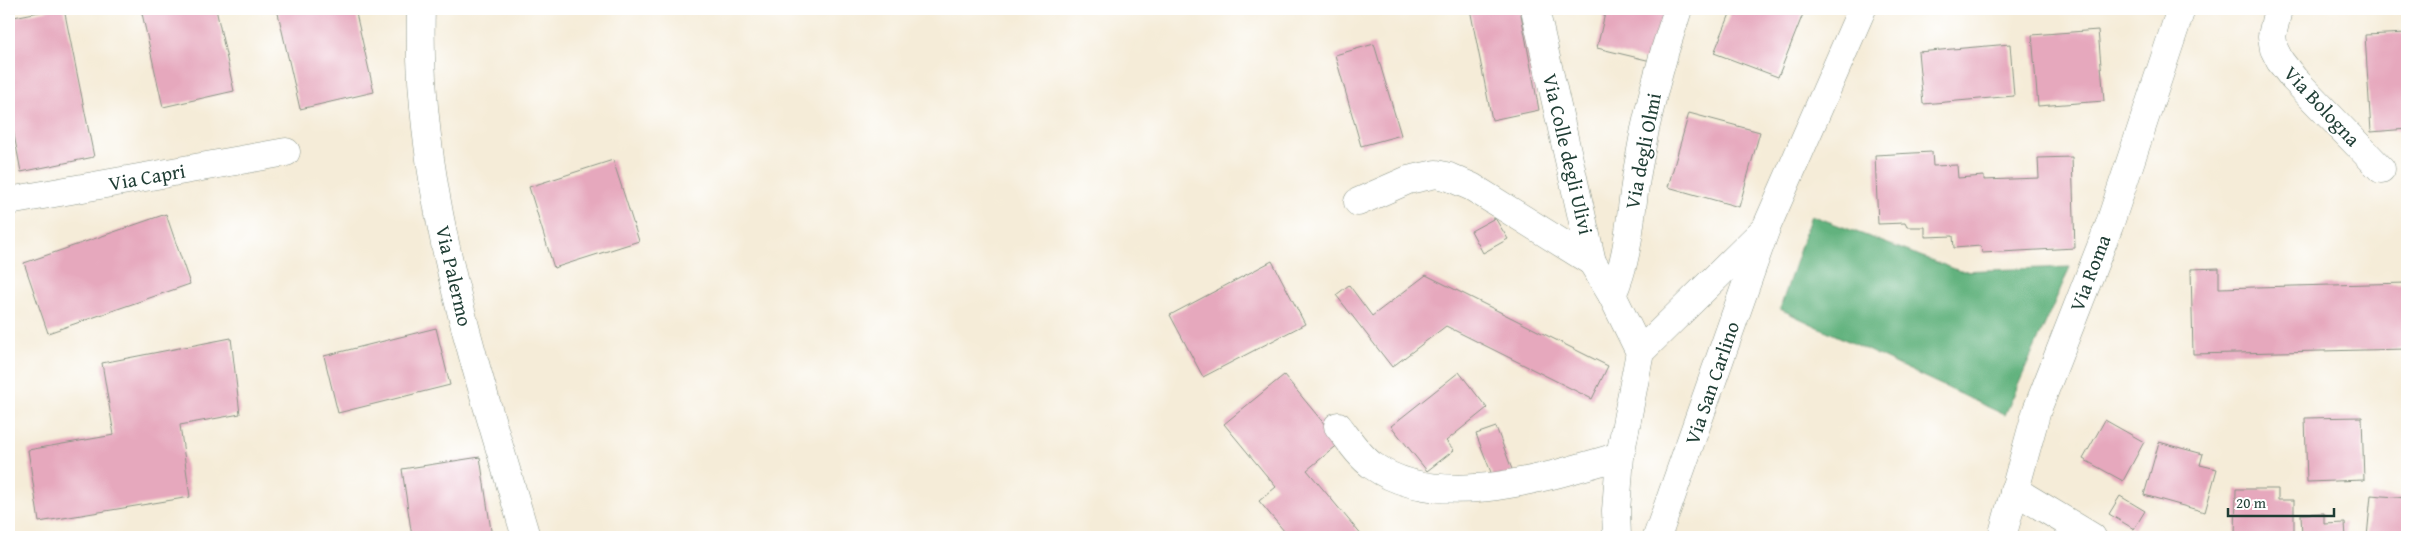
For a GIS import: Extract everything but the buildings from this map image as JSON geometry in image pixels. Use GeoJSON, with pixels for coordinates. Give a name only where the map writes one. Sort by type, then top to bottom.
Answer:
{"type":"FeatureCollection","features":[{"type":"Feature","properties":{"kind":"street","name":"Via Palermo"},"geometry":{"type":"LineString","coordinates":[[422,9],[423,108],[436,191],[468,335],[526,537]]}},
{"type":"Feature","properties":{"kind":"street","name":"Via Colle degli Ulivi"},"geometry":{"type":"LineString","coordinates":[[1535,9],[1592,262],[1612,295]]}},
{"type":"Feature","properties":{"kind":"street","name":"Via degli Olmi"},"geometry":{"type":"LineString","coordinates":[[1612,295],[1624,263],[1638,168],[1662,54],[1678,9]]}},
{"type":"Feature","properties":{"kind":"street","name":"Via San Carlino"},"geometry":{"type":"LineString","coordinates":[[1657,537],[1766,228],[1862,9]]}},
{"type":"Feature","properties":{"kind":"street","name":"Via Roma"},"geometry":{"type":"LineString","coordinates":[[2002,537],[2037,410],[2108,226],[2180,9]]}},
{"type":"Feature","properties":{"kind":"street","name":"Via Bologna"},"geometry":{"type":"LineString","coordinates":[[2278,9],[2272,36],[2274,50],[2280,61],[2294,79],[2382,169]]}},
{"type":"Feature","properties":{"kind":"street","name":"Via Capri"},"geometry":{"type":"LineString","coordinates":[[9,201],[286,152]]}},
{"type":"Feature","properties":{"kind":"street"},"geometry":{"type":"LineString","coordinates":[[1358,202],[1408,180],[1436,174],[1449,177],[1472,187],[1592,262]]}},
{"type":"Feature","properties":{"kind":"street","name":"Via San Carlino"},"geometry":{"type":"LineString","coordinates":[[1640,352],[1766,228]]}},
{"type":"Feature","properties":{"kind":"street"},"geometry":{"type":"LineString","coordinates":[[1612,295],[1640,352],[1620,456],[1616,511],[1617,537]]}},
{"type":"Feature","properties":{"kind":"street"},"geometry":{"type":"LineString","coordinates":[[1338,426],[1359,453],[1386,474],[1440,487],[1491,487],[1529,481],[1620,456]]}},
{"type":"Feature","properties":{"kind":"street"},"geometry":{"type":"LineString","coordinates":[[2014,490],[2092,537]]}},
{"type":"Feature","properties":{"kind":"green space"},"geometry":{"type":"Polygon","coordinates":[[[1811,215],[1960,271],[2070,267],[2005,415],[1780,309],[1811,215]]]}}]}
